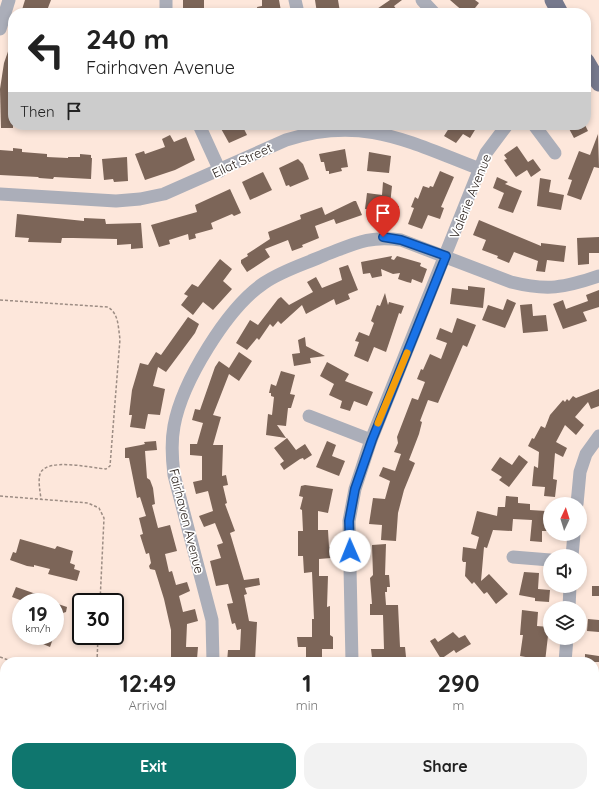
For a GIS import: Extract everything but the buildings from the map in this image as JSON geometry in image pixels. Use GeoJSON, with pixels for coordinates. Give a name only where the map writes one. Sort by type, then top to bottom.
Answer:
{"type":"FeatureCollection","features":[{"type":"Feature","properties":{"kind":"street"},"geometry":{"type":"LineString","coordinates":[[0,29],[9,0]]}},
{"type":"Feature","properties":{"kind":"street"},"geometry":{"type":"LineString","coordinates":[[422,0],[429,8]]}},
{"type":"Feature","properties":{"kind":"street"},"geometry":{"type":"LineString","coordinates":[[201,130],[220,171]]}},
{"type":"Feature","properties":{"kind":"street","name":"Eilat Street"},"geometry":{"type":"LineString","coordinates":[[0,194],[116,201],[140,200],[164,194],[220,171],[286,140],[315,130]]}},
{"type":"Feature","properties":{"kind":"street","name":"Eilat Street"},"geometry":{"type":"LineString","coordinates":[[341,130],[364,130],[396,137],[480,169]]}},
{"type":"Feature","properties":{"kind":"street","name":"Valerie Avenue"},"geometry":{"type":"LineString","coordinates":[[352,657],[349,521],[355,489],[372,440],[486,153],[503,130]]}},
{"type":"Feature","properties":{"kind":"street"},"geometry":{"type":"LineString","coordinates":[[538,130],[555,153]]}},
{"type":"Feature","properties":{"kind":"street","name":"Fairhaven Avenue"},"geometry":{"type":"LineString","coordinates":[[213,657],[212,620],[174,475],[172,451],[174,428],[179,405],[197,366],[234,311],[245,298],[264,283],[284,272],[366,239],[383,237],[401,240],[446,256],[510,282],[528,287],[550,288],[572,286],[599,276]]}},
{"type":"Feature","properties":{"kind":"street"},"geometry":{"type":"LineString","coordinates":[[309,416],[372,440]]}},
{"type":"Feature","properties":{"kind":"street"},"geometry":{"type":"LineString","coordinates":[[578,497],[580,472],[586,454],[599,436]]}},
{"type":"Feature","properties":{"kind":"street"},"geometry":{"type":"LineString","coordinates":[[513,557],[543,559]]}},
{"type":"Feature","properties":{"kind":"street"},"geometry":{"type":"LineString","coordinates":[[565,657],[566,645]]}},
{"type":"Feature","properties":{"kind":"path"},"geometry":{"type":"LineString","coordinates":[[0,300],[108,307],[114,311],[117,318],[120,339],[110,466],[106,469],[56,464],[48,466],[40,475],[41,499]]}},
{"type":"Feature","properties":{"kind":"path"},"geometry":{"type":"LineString","coordinates":[[0,496],[88,503],[99,508],[104,518],[100,593]]}},
{"type":"Feature","properties":{"kind":"path"},"geometry":{"type":"LineString","coordinates":[[97,657],[98,645]]}},
{"type":"Feature","properties":{"kind":"slow traffic"},"geometry":{"type":"LineString","coordinates":[[378,423],[407,353]]}},
{"type":"Feature","properties":{"kind":"route"},"geometry":{"type":"LineString","coordinates":[[350,551],[349,521],[355,489],[372,440],[446,256],[401,240],[383,237]]}}]}
